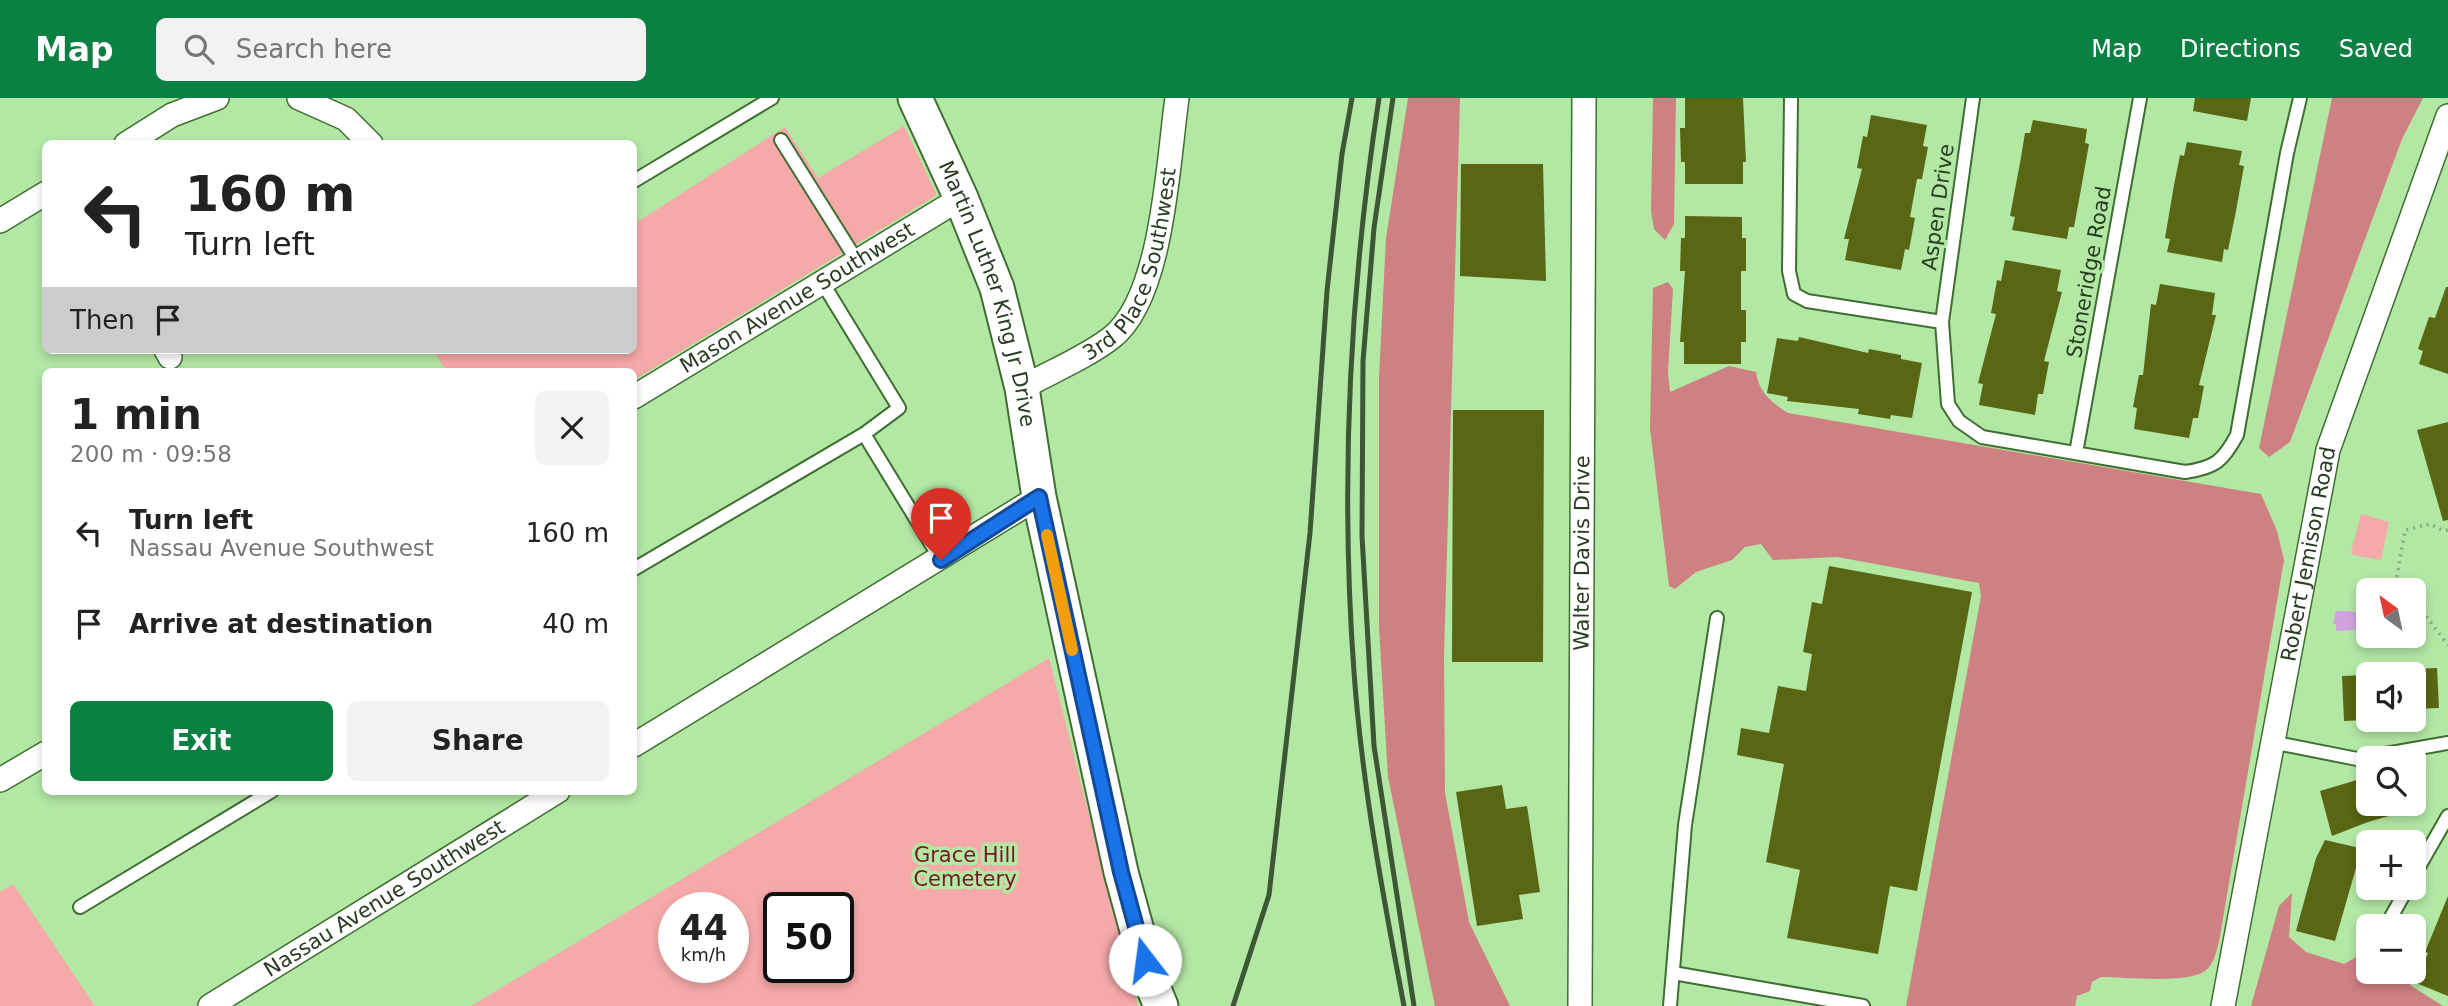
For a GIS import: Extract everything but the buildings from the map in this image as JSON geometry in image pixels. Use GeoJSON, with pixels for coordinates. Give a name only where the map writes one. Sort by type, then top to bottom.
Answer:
{"type":"FeatureCollection","features":[{"type":"Feature","properties":{"kind":"main road","name":"Martin Luther King Jr Drive"},"geometry":{"type":"LineString","coordinates":[[915,98],[961,198],[997,288],[1021,388],[1039,497],[1121,872],[1151,982],[1161,1006]]}},
{"type":"Feature","properties":{"kind":"street"},"geometry":{"type":"LineString","coordinates":[[133,140],[190,106],[217,98]]}},
{"type":"Feature","properties":{"kind":"street"},"geometry":{"type":"LineString","coordinates":[[299,98],[346,119],[366,140]]}},
{"type":"Feature","properties":{"kind":"street","name":"3rd Place Southwest"},"geometry":{"type":"LineString","coordinates":[[1021,388],[1113,337],[1137,306],[1152,272],[1177,98]]}},
{"type":"Feature","properties":{"kind":"street","name":"Walter Davis Drive"},"geometry":{"type":"LineString","coordinates":[[1580,1006],[1584,98]]}},
{"type":"Feature","properties":{"kind":"street","name":"Robert Jemison Road"},"geometry":{"type":"LineString","coordinates":[[2223,1006],[2328,450],[2440,132],[2448,116]]}},
{"type":"Feature","properties":{"kind":"street"},"geometry":{"type":"LineString","coordinates":[[0,220],[42,195]]}},
{"type":"Feature","properties":{"kind":"street","name":"Mason Avenue Southwest"},"geometry":{"type":"LineString","coordinates":[[637,395],[961,198]]}},
{"type":"Feature","properties":{"kind":"street"},"geometry":{"type":"LineString","coordinates":[[637,744],[941,560],[1039,497]]}},
{"type":"Feature","properties":{"kind":"street"},"geometry":{"type":"LineString","coordinates":[[0,780],[42,755]]}},
{"type":"Feature","properties":{"kind":"street","name":"Nassau Avenue Southwest"},"geometry":{"type":"LineString","coordinates":[[210,1006],[552,795]]}},
{"type":"Feature","properties":{"kind":"lane"},"geometry":{"type":"LineString","coordinates":[[637,179],[772,98]]}},
{"type":"Feature","properties":{"kind":"lane"},"geometry":{"type":"LineString","coordinates":[[1791,98],[1789,271],[1794,294],[1807,301],[1942,322]]}},
{"type":"Feature","properties":{"kind":"lane","name":"Aspen Drive"},"geometry":{"type":"LineString","coordinates":[[1973,98],[1942,322],[1948,404],[1959,421],[1982,437],[2185,472],[2209,469],[2227,453],[2237,435],[2287,153],[2300,98]]}},
{"type":"Feature","properties":{"kind":"lane","name":"Stoneridge Road"},"geometry":{"type":"LineString","coordinates":[[2077,453],[2140,98]]}},
{"type":"Feature","properties":{"kind":"lane"},"geometry":{"type":"LineString","coordinates":[[781,140],[857,261]]}},
{"type":"Feature","properties":{"kind":"lane"},"geometry":{"type":"LineString","coordinates":[[637,567],[864,434],[899,408],[822,282]]}},
{"type":"Feature","properties":{"kind":"lane"},"geometry":{"type":"LineString","coordinates":[[864,434],[941,560]]}},
{"type":"Feature","properties":{"kind":"lane"},"geometry":{"type":"LineString","coordinates":[[1670,1006],[1685,825],[1717,618]]}},
{"type":"Feature","properties":{"kind":"lane"},"geometry":{"type":"LineString","coordinates":[[2271,742],[2357,759],[2448,743]]}},
{"type":"Feature","properties":{"kind":"lane"},"geometry":{"type":"LineString","coordinates":[[80,907],[265,795]]}},
{"type":"Feature","properties":{"kind":"lane"},"geometry":{"type":"LineString","coordinates":[[2426,854],[2448,816]]}},
{"type":"Feature","properties":{"kind":"lane"},"geometry":{"type":"LineString","coordinates":[[1673,973],[1863,1006]]}},
{"type":"Feature","properties":{"kind":"path"},"geometry":{"type":"LineString","coordinates":[[2397,578],[2405,530],[2430,524],[2444,531],[2448,530]]}},
{"type":"Feature","properties":{"kind":"path"},"geometry":{"type":"LineString","coordinates":[[2426,615],[2448,645]]}},
{"type":"Feature","properties":{"kind":"green space"},"geometry":{"type":"Polygon","coordinates":[[[904,126],[937,195],[637,378],[637,368],[444,368],[435,354],[637,354],[637,222],[785,127],[818,178],[904,126]]]}},
{"type":"Feature","properties":{"kind":"green space"},"geometry":{"type":"Polygon","coordinates":[[[2361,514],[2389,522],[2381,560],[2353,555],[2351,552],[2361,514]]]}},
{"type":"Feature","properties":{"kind":"green space","name":"Grace Hill Cemetery"},"geometry":{"type":"Polygon","coordinates":[[[1049,658],[1138,1006],[471,1006],[658,893],[658,983],[749,983],[749,892],[660,892],[1049,658]]]}},
{"type":"Feature","properties":{"kind":"green space"},"geometry":{"type":"Polygon","coordinates":[[[13,884],[95,1006],[0,1006],[0,892],[13,884]]]}},
{"type":"Feature","properties":{"kind":"shaded area"},"geometry":{"type":"Polygon","coordinates":[[[1408,98],[1460,98],[1444,656],[1445,793],[1469,922],[1510,1006],[1435,1006],[1388,777],[1379,628],[1379,378],[1386,238],[1408,98]]]}},
{"type":"Feature","properties":{"kind":"shaded area"},"geometry":{"type":"Polygon","coordinates":[[[1653,98],[1676,98],[1674,224],[1665,240],[1654,229],[1651,212],[1653,98]]]}},
{"type":"Feature","properties":{"kind":"shaded area"},"geometry":{"type":"Polygon","coordinates":[[[2332,98],[2423,98],[2402,139],[2290,442],[2269,457],[2259,448],[2332,98]]]}},
{"type":"Feature","properties":{"kind":"shaded area"},"geometry":{"type":"Polygon","coordinates":[[[1668,282],[1673,289],[1668,372],[1670,392],[1729,366],[1756,372],[1760,386],[1767,396],[1788,413],[2261,494],[2277,531],[2284,560],[2219,942],[2213,961],[2205,971],[2171,979],[2101,977],[2092,982],[2090,991],[2077,996],[2075,1006],[1906,1006],[1981,596],[1979,583],[1837,557],[1773,560],[1761,544],[1745,547],[1732,560],[1696,572],[1675,589],[1669,586],[1650,428],[1653,288],[1668,282]]]}},
{"type":"Feature","properties":{"kind":"shaded area"},"geometry":{"type":"Polygon","coordinates":[[[2336,611],[2356,612],[2356,630],[2336,631],[2336,624],[2333,624],[2336,611]]]}},
{"type":"Feature","properties":{"kind":"shaded area"},"geometry":{"type":"Polygon","coordinates":[[[2292,893],[2289,937],[2306,952],[2344,964],[2356,957],[2356,984],[2410,984],[2443,1006],[2251,1006],[2279,906],[2292,893]]]}},
{"type":"Feature","properties":{"kind":"railway"},"geometry":{"type":"LineString","coordinates":[[1233,1006],[1269,895],[1310,533],[1327,291],[1342,154],[1352,98]]}},
{"type":"Feature","properties":{"kind":"railway"},"geometry":{"type":"LineString","coordinates":[[1379,98],[1355,312],[1350,384],[1348,528],[1358,714],[1381,882],[1404,1006]]}},
{"type":"Feature","properties":{"kind":"railway"},"geometry":{"type":"LineString","coordinates":[[1393,98],[1374,228],[1363,361],[1362,536],[1374,746],[1414,1006]]}},
{"type":"Feature","properties":{"kind":"slow traffic"},"geometry":{"type":"LineString","coordinates":[[1047,535],[1072,650]]}},
{"type":"Feature","properties":{"kind":"route"},"geometry":{"type":"LineString","coordinates":[[941,560],[1039,497],[1121,872],[1145,960]]}}]}
